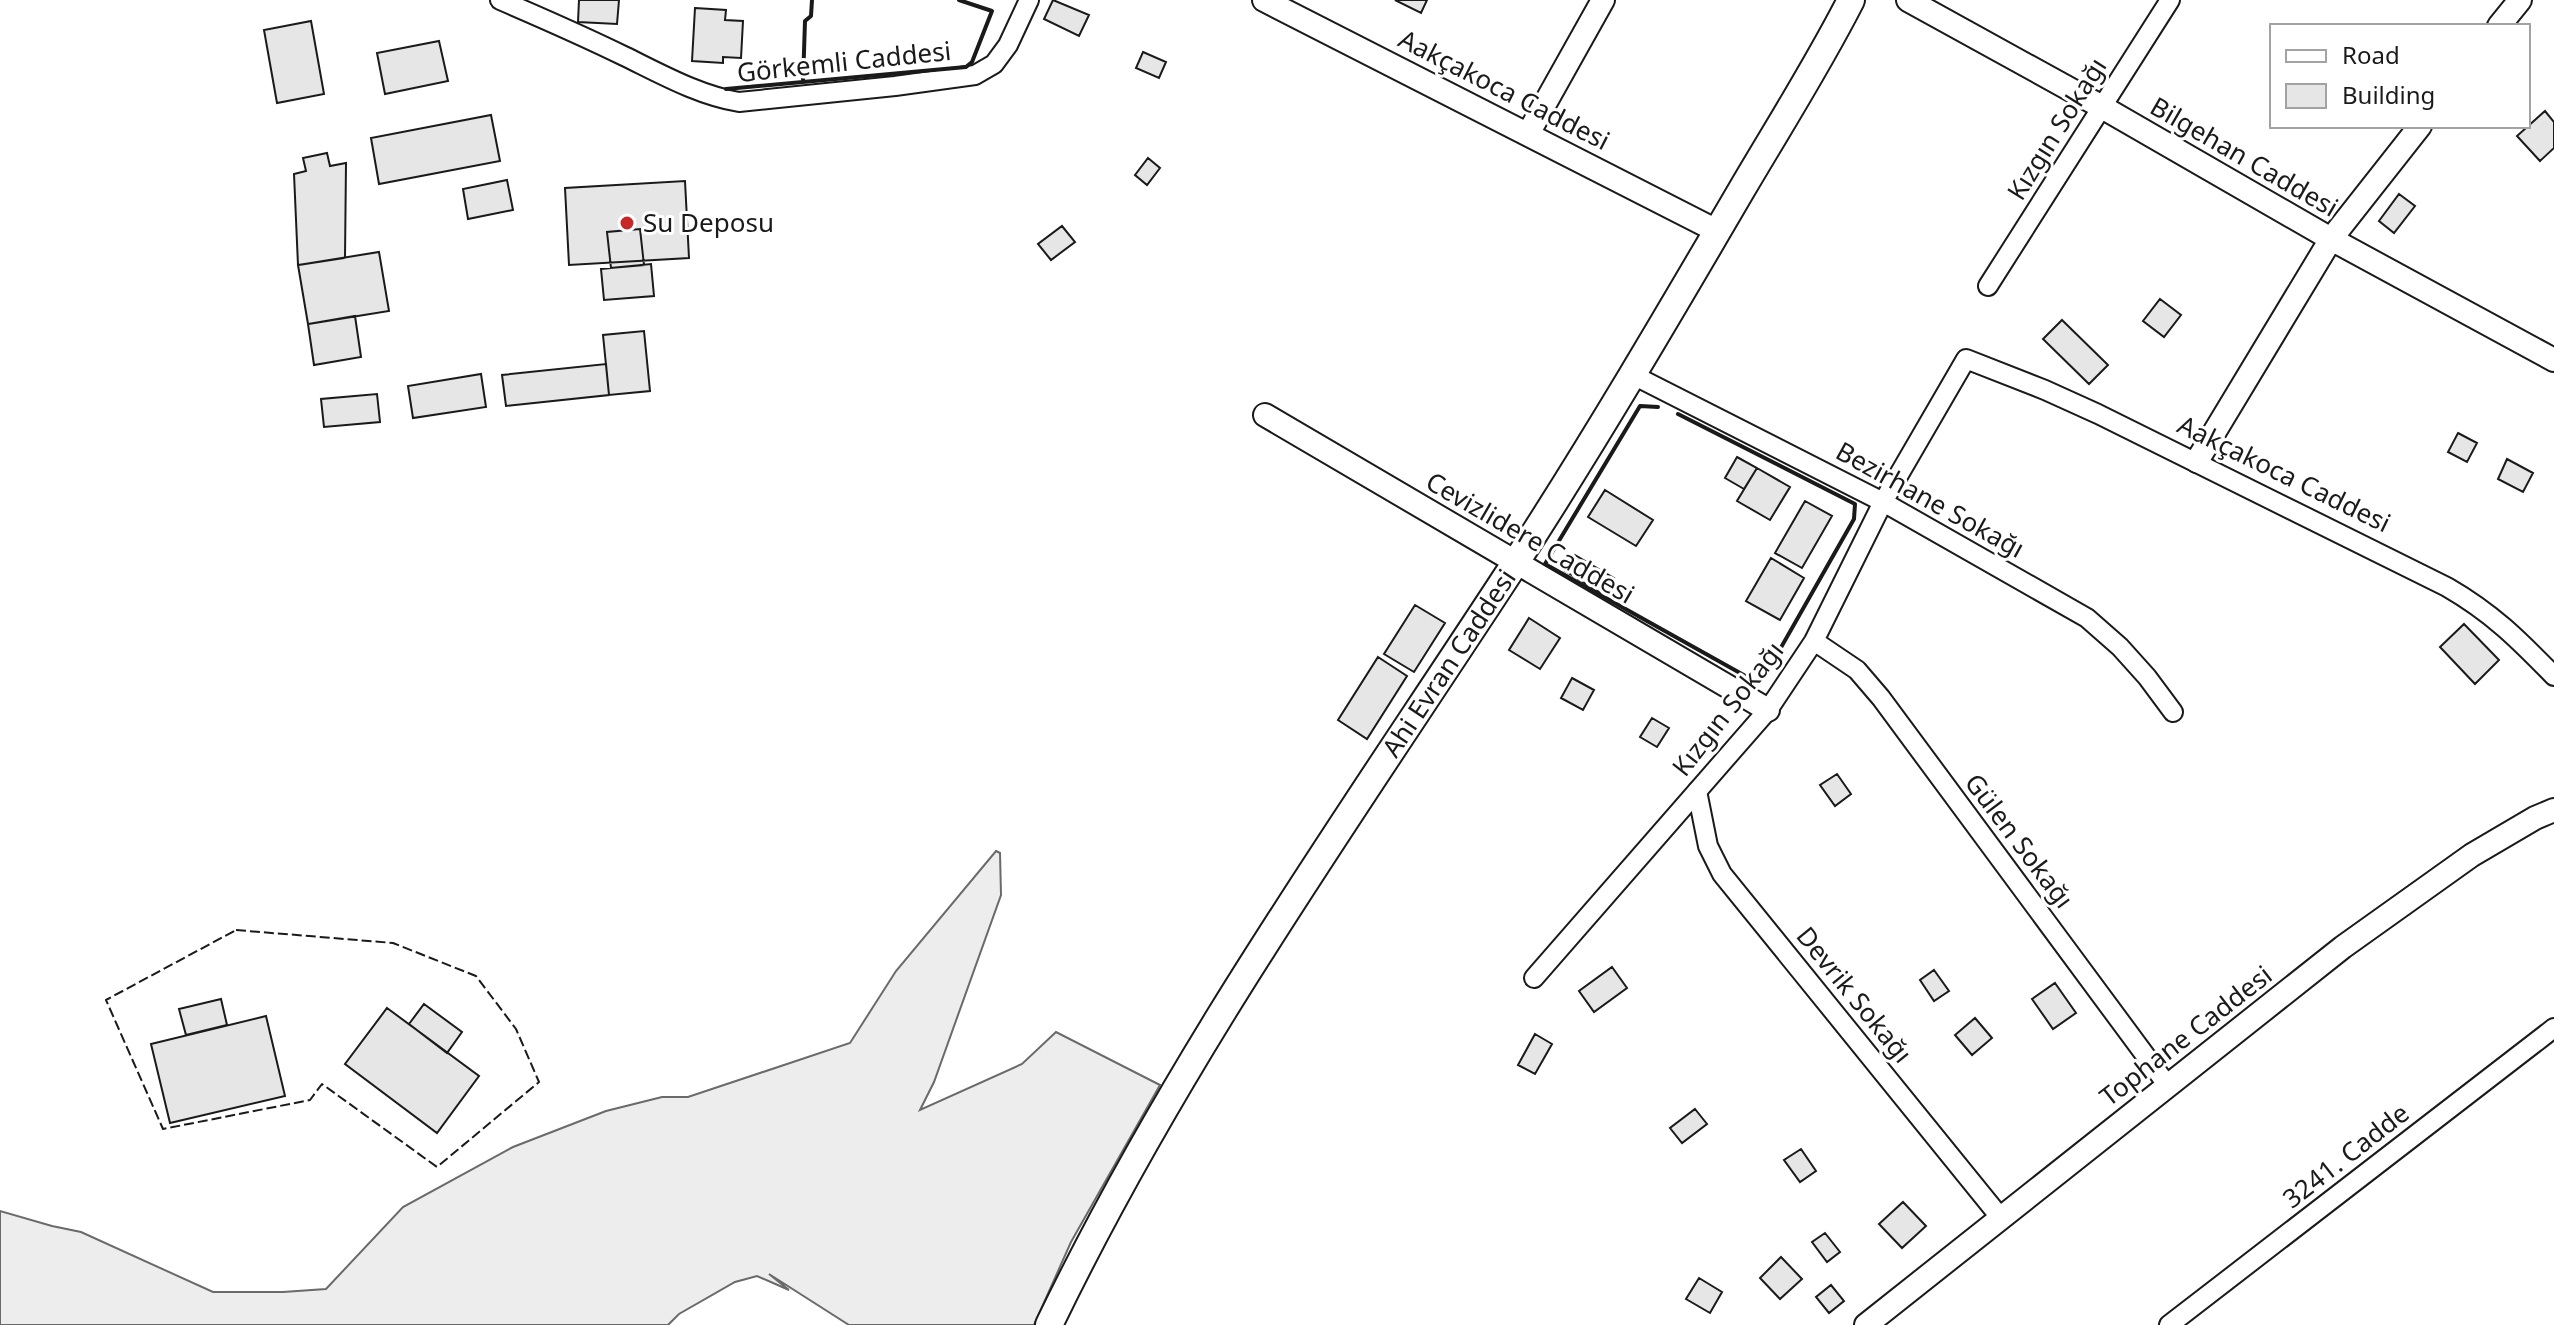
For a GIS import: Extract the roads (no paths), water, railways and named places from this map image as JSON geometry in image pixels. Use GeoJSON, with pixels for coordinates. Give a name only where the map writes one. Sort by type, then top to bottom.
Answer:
{"type":"FeatureCollection","features":[{"type":"Feature","properties":{"kind":"main road","name":"Ahi Evran Caddesi"},"geometry":{"type":"LineString","coordinates":[[1049,1325],[1099,1224],[1173,1090],[1363,790],[1515,562],[1717,231],[1851,0]]}},
{"type":"Feature","properties":{"kind":"street","name":"Görkemli Caddesi"},"geometry":{"type":"LineString","coordinates":[[500,0],[682,84],[717,98],[739,102],[975,75],[994,64],[1008,45],[1029,0]]}},
{"type":"Feature","properties":{"kind":"street","name":"Aakçakoca Caddesi"},"geometry":{"type":"LineString","coordinates":[[1264,0],[1717,231]]}},
{"type":"Feature","properties":{"kind":"street"},"geometry":{"type":"LineString","coordinates":[[1528,134],[1603,0]]}},
{"type":"Feature","properties":{"kind":"street","name":"Bilgehan Caddesi"},"geometry":{"type":"LineString","coordinates":[[1908,0],[2331,239],[2551,354]]}},
{"type":"Feature","properties":{"kind":"street","name":"Kızgın Sokağı"},"geometry":{"type":"LineString","coordinates":[[1988,286],[2170,0]]}},
{"type":"Feature","properties":{"kind":"street"},"geometry":{"type":"LineString","coordinates":[[2501,24],[2520,0]]}},
{"type":"Feature","properties":{"kind":"street"},"geometry":{"type":"LineString","coordinates":[[2197,461],[2331,239],[2418,128]]}},
{"type":"Feature","properties":{"kind":"street","name":"Aakçakoca Caddesi"},"geometry":{"type":"LineString","coordinates":[[1966,359],[2045,390],[2197,461],[2447,587],[2479,605],[2508,628],[2554,676]]}},
{"type":"Feature","properties":{"kind":"street","name":"Kızgın Sokağı"},"geometry":{"type":"LineString","coordinates":[[1534,978],[1768,710],[1814,641],[1883,502],[1966,359]]}},
{"type":"Feature","properties":{"kind":"street","name":"Bezirhane Sokağı"},"geometry":{"type":"LineString","coordinates":[[1631,374],[1883,502],[2087,618],[2120,647],[2173,712]]}},
{"type":"Feature","properties":{"kind":"street","name":"Cevizlidere Caddesi"},"geometry":{"type":"LineString","coordinates":[[1265,415],[1768,710]]}},
{"type":"Feature","properties":{"kind":"street","name":"Gülen Sokağı"},"geometry":{"type":"LineString","coordinates":[[1814,641],[1857,670],[1881,698],[2168,1086]]}},
{"type":"Feature","properties":{"kind":"street","name":"Devrik Sokağı"},"geometry":{"type":"LineString","coordinates":[[1697,791],[1708,846],[1722,874],[2000,1217]]}},
{"type":"Feature","properties":{"kind":"street","name":"Tophane Caddesi"},"geometry":{"type":"LineString","coordinates":[[1866,1325],[2356,938],[2472,855],[2554,810]]}},
{"type":"Feature","properties":{"kind":"street","name":"3241. Cadde"},"geometry":{"type":"LineString","coordinates":[[2169,1325],[2554,1028]]}},
{"type":"Feature","properties":{"kind":"place","name":"Su Deposu"},"geometry":{"type":"Point","coordinates":[627,223]}}]}
